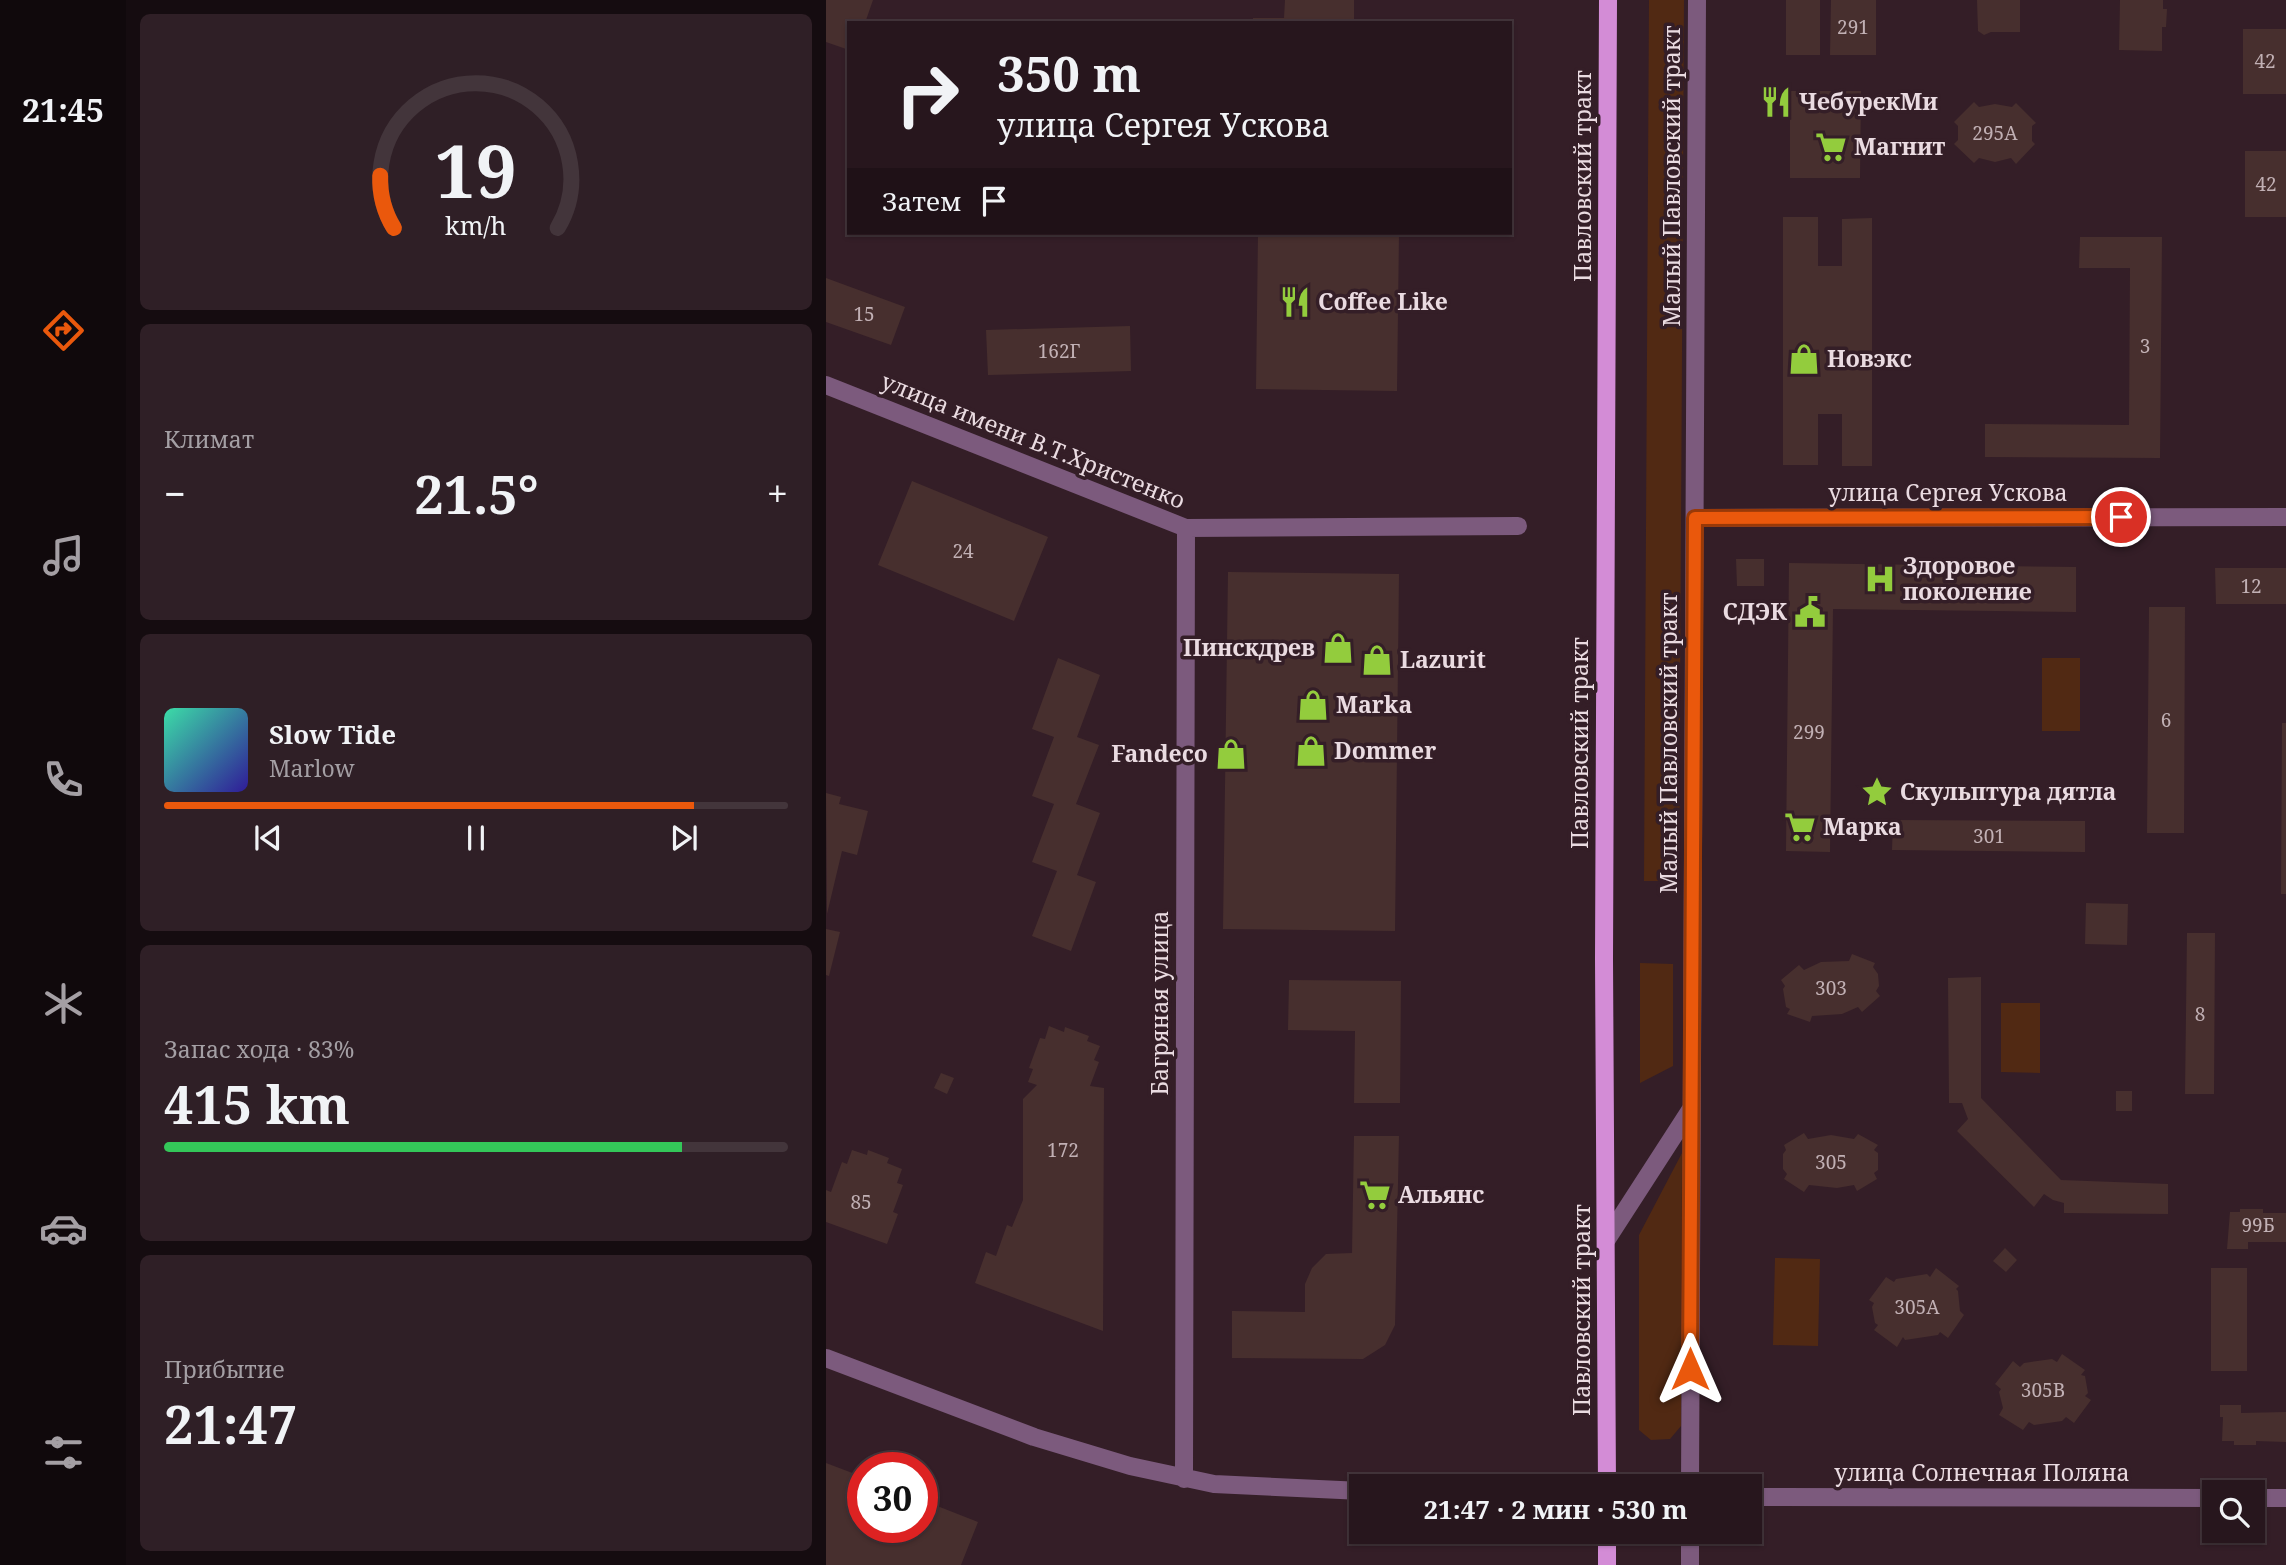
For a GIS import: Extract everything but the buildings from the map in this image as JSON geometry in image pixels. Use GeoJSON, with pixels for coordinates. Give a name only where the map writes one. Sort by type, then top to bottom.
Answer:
{"type":"FeatureCollection","features":[{"type":"Feature","properties":{"kind":"main road","name":"Павловский тракт"},"geometry":{"type":"LineString","coordinates":[[1606,1474],[1604,862],[1608,0]]}},
{"type":"Feature","properties":{"kind":"main road"},"geometry":{"type":"LineString","coordinates":[[1607,1544],[1607,1565]]}},
{"type":"Feature","properties":{"kind":"street","name":"Малый Павловский тракт"},"geometry":{"type":"LineString","coordinates":[[1690,1474],[1697,0]]}},
{"type":"Feature","properties":{"kind":"street","name":"улица имени В.Т.Христенко"},"geometry":{"type":"LineString","coordinates":[[826,385],[1186,528],[1518,526]]}},
{"type":"Feature","properties":{"kind":"street","name":"улица Сергея Ускова"},"geometry":{"type":"LineString","coordinates":[[1695,518],[2286,517]]}},
{"type":"Feature","properties":{"kind":"street","name":"Багряная улица"},"geometry":{"type":"LineString","coordinates":[[1184,1479],[1186,528]]}},
{"type":"Feature","properties":{"kind":"street"},"geometry":{"type":"LineString","coordinates":[[1607,1239],[1691,1109]]}},
{"type":"Feature","properties":{"kind":"street"},"geometry":{"type":"LineString","coordinates":[[826,1357],[1034,1437],[1130,1466],[1214,1484],[1349,1490]]}},
{"type":"Feature","properties":{"kind":"street","name":"улица Солнечная Поляна"},"geometry":{"type":"LineString","coordinates":[[1762,1497],[2202,1498]]}},
{"type":"Feature","properties":{"kind":"street"},"geometry":{"type":"LineString","coordinates":[[2265,1498],[2286,1498]]}},
{"type":"Feature","properties":{"kind":"street"},"geometry":{"type":"LineString","coordinates":[[1690,1544],[1690,1565]]}},
{"type":"Feature","properties":{"kind":"shaded area"},"geometry":{"type":"Polygon","coordinates":[[[1649,0],[1684,0],[1679,881],[1644,881],[1649,0]]]}},
{"type":"Feature","properties":{"kind":"shaded area"},"geometry":{"type":"Polygon","coordinates":[[[2042,658],[2080,658],[2080,731],[2042,731],[2042,658]]]}},
{"type":"Feature","properties":{"kind":"shaded area"},"geometry":{"type":"Polygon","coordinates":[[[1640,963],[1673,964],[1673,1066],[1640,1083],[1640,963]]]}},
{"type":"Feature","properties":{"kind":"shaded area"},"geometry":{"type":"Polygon","coordinates":[[[2001,1003],[2040,1003],[2040,1073],[2001,1072],[2001,1003]]]}},
{"type":"Feature","properties":{"kind":"shaded area"},"geometry":{"type":"Polygon","coordinates":[[[1682,1153],[1681,1426],[1670,1439],[1651,1440],[1639,1430],[1639,1235],[1682,1153]]]}},
{"type":"Feature","properties":{"kind":"shaded area"},"geometry":{"type":"Polygon","coordinates":[[[1775,1258],[1820,1259],[1818,1346],[1773,1345],[1775,1258]]]}},
{"type":"Feature","properties":{"kind":"place","name":"ЧебурекМи"},"geometry":{"type":"Point","coordinates":[1776,102]}},
{"type":"Feature","properties":{"kind":"place","name":"Магнит"},"geometry":{"type":"Point","coordinates":[1831,147]}},
{"type":"Feature","properties":{"kind":"place","name":"Coffee Like"},"geometry":{"type":"Point","coordinates":[1295,302]}},
{"type":"Feature","properties":{"kind":"place","name":"Новэкс"},"geometry":{"type":"Point","coordinates":[1804,359]}},
{"type":"Feature","properties":{"kind":"place","name":"Здоровое поколение"},"geometry":{"type":"Point","coordinates":[1880,579]}},
{"type":"Feature","properties":{"kind":"place","name":"СДЭК"},"geometry":{"type":"Point","coordinates":[1810,612]}},
{"type":"Feature","properties":{"kind":"place","name":"Пинскдрев"},"geometry":{"type":"Point","coordinates":[1338,648]}},
{"type":"Feature","properties":{"kind":"place","name":"Lazurit"},"geometry":{"type":"Point","coordinates":[1377,660]}},
{"type":"Feature","properties":{"kind":"place","name":"Marka"},"geometry":{"type":"Point","coordinates":[1313,705]}},
{"type":"Feature","properties":{"kind":"place","name":"Dommer"},"geometry":{"type":"Point","coordinates":[1311,751]}},
{"type":"Feature","properties":{"kind":"place","name":"Fandeco"},"geometry":{"type":"Point","coordinates":[1231,754]}},
{"type":"Feature","properties":{"kind":"place","name":"Скульптура дятла"},"geometry":{"type":"Point","coordinates":[1877,792]}},
{"type":"Feature","properties":{"kind":"place","name":"Марка"},"geometry":{"type":"Point","coordinates":[1800,827]}},
{"type":"Feature","properties":{"kind":"place","name":"Альянс"},"geometry":{"type":"Point","coordinates":[1375,1195]}},
{"type":"Feature","properties":{"kind":"route"},"geometry":{"type":"LineString","coordinates":[[1690,1369],[1695,518],[2121,517]]}}]}
